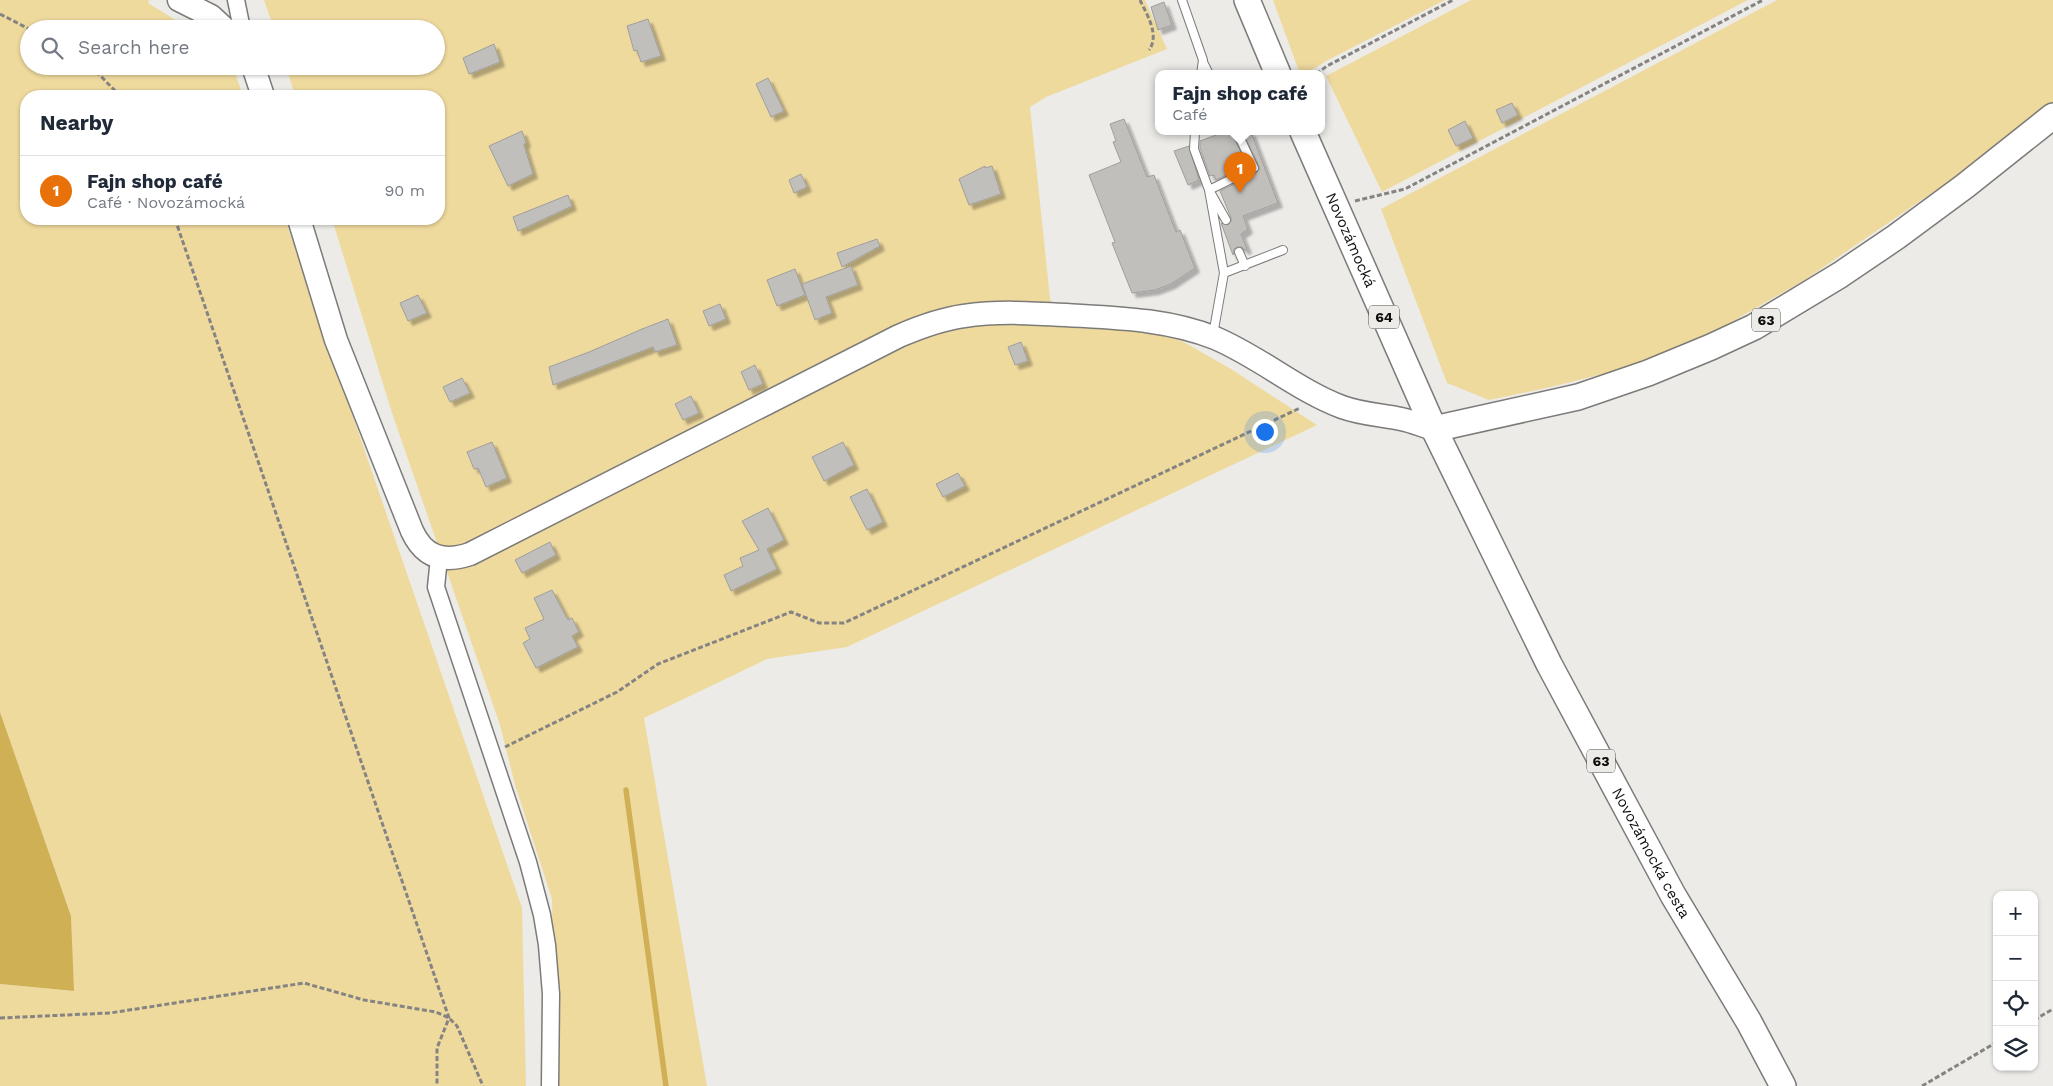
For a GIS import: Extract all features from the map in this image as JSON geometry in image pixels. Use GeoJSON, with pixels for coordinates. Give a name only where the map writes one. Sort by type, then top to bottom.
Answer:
{"type":"FeatureCollection","features":[{"type":"Feature","properties":{"kind":"main road"},"geometry":{"type":"LineString","coordinates":[[1247,0],[1276,70]]}},
{"type":"Feature","properties":{"kind":"main road","name":"63"},"geometry":{"type":"LineString","coordinates":[[1434,429],[1578,397],[1648,373],[1754,327],[1840,275],[1896,237],[1965,186],[2053,116]]}},
{"type":"Feature","properties":{"kind":"main road","name":"Novozámocká"},"geometry":{"type":"LineString","coordinates":[[1304,135],[1434,429]]}},
{"type":"Feature","properties":{"kind":"main road","name":"Novozámocká cesta"},"geometry":{"type":"LineString","coordinates":[[1434,429],[1549,664],[1673,895],[1749,1022],[1782,1086]]}},
{"type":"Feature","properties":{"kind":"street"},"geometry":{"type":"LineString","coordinates":[[179,0],[215,20]]}},
{"type":"Feature","properties":{"kind":"street"},"geometry":{"type":"LineString","coordinates":[[236,0],[240,20]]}},
{"type":"Feature","properties":{"kind":"street"},"geometry":{"type":"LineString","coordinates":[[256,75],[261,90]]}},
{"type":"Feature","properties":{"kind":"street"},"geometry":{"type":"LineString","coordinates":[[301,225],[336,340],[412,531],[423,548],[439,558],[458,558],[470,554],[898,336],[944,320],[985,313],[1035,313],[1122,318],[1183,328],[1213,337],[1239,349],[1319,396],[1358,412],[1403,419],[1434,429]]}},
{"type":"Feature","properties":{"kind":"street"},"geometry":{"type":"LineString","coordinates":[[439,558],[436,587],[493,753],[528,862],[542,915],[547,945],[551,994],[550,1086]]}},
{"type":"Feature","properties":{"kind":"lane"},"geometry":{"type":"LineString","coordinates":[[1182,0],[1207,70]]}},
{"type":"Feature","properties":{"kind":"lane"},"geometry":{"type":"LineString","coordinates":[[1201,70],[1202,60]]}},
{"type":"Feature","properties":{"kind":"lane"},"geometry":{"type":"LineString","coordinates":[[1196,135],[1194,149],[1208,190],[1224,273],[1213,337]]}},
{"type":"Feature","properties":{"kind":"lane"},"geometry":{"type":"LineString","coordinates":[[1208,190],[1254,168],[1238,135]]}},
{"type":"Feature","properties":{"kind":"lane"},"geometry":{"type":"LineString","coordinates":[[1208,190],[1226,220]]}},
{"type":"Feature","properties":{"kind":"lane"},"geometry":{"type":"LineString","coordinates":[[1224,273],[1283,250]]}},
{"type":"Feature","properties":{"kind":"lane"},"geometry":{"type":"LineString","coordinates":[[1239,252],[1245,266]]}},
{"type":"Feature","properties":{"kind":"path"},"geometry":{"type":"LineString","coordinates":[[1140,0],[1154,34],[1149,50]]}},
{"type":"Feature","properties":{"kind":"path"},"geometry":{"type":"LineString","coordinates":[[1322,70],[1453,0]]}},
{"type":"Feature","properties":{"kind":"path"},"geometry":{"type":"LineString","coordinates":[[1335,206],[1405,189],[1762,0]]}},
{"type":"Feature","properties":{"kind":"path"},"geometry":{"type":"LineString","coordinates":[[0,14],[20,24]]}},
{"type":"Feature","properties":{"kind":"path"},"geometry":{"type":"LineString","coordinates":[[100,75],[114,90]]}},
{"type":"Feature","properties":{"kind":"path"},"geometry":{"type":"LineString","coordinates":[[177,225],[449,1018],[437,1048],[437,1086]]}},
{"type":"Feature","properties":{"kind":"path"},"geometry":{"type":"LineString","coordinates":[[493,753],[617,692],[658,664],[791,612],[819,623],[844,623],[1296,410],[1319,396]]}},
{"type":"Feature","properties":{"kind":"path"},"geometry":{"type":"LineString","coordinates":[[0,1018],[110,1013],[304,983],[364,1000],[436,1012],[449,1018],[457,1026],[483,1086]]}},
{"type":"Feature","properties":{"kind":"path"},"geometry":{"type":"LineString","coordinates":[[2038,1018],[2053,1009]]}},
{"type":"Feature","properties":{"kind":"path"},"geometry":{"type":"LineString","coordinates":[[1922,1086],[1993,1044]]}},
{"type":"Feature","properties":{"kind":"shaded area"},"geometry":{"type":"Polygon","coordinates":[[[0,0],[149,0],[148,3],[175,20],[20,20],[20,75],[236,75],[241,90],[20,90],[20,225],[287,225],[522,908],[526,1086],[0,1086],[0,984],[73,991],[71,916],[0,712],[0,0]]]}},
{"type":"Feature","properties":{"kind":"shaded area"},"geometry":{"type":"Polygon","coordinates":[[[264,0],[1145,0],[1167,49],[1046,97],[1030,107],[1050,298],[1056,326],[1121,326],[1180,340],[1231,369],[1317,425],[847,647],[767,659],[644,718],[707,1086],[554,1086],[552,899],[515,785],[500,725],[392,413],[334,225],[445,225],[445,90],[293,90],[289,75],[445,75],[445,20],[271,20],[264,0]]]}},
{"type":"Feature","properties":{"kind":"shaded area"},"geometry":{"type":"Polygon","coordinates":[[[1273,0],[1445,0],[1312,70],[1299,70],[1273,0]]]}},
{"type":"Feature","properties":{"kind":"shaded area"},"geometry":{"type":"Polygon","coordinates":[[[1471,0],[1748,0],[1382,192],[1326,76],[1471,0]]]}},
{"type":"Feature","properties":{"kind":"shaded area"},"geometry":{"type":"Polygon","coordinates":[[[1777,0],[2053,0],[2053,102],[1973,165],[1806,279],[1721,328],[1630,367],[1489,400],[1447,383],[1381,209],[1777,0]]]}},
{"type":"Feature","properties":{"kind":"shaded area"},"geometry":{"type":"Polygon","coordinates":[[[0,712],[71,916],[74,991],[0,984],[0,712]]]}},
{"type":"Feature","properties":{"kind":"building"},"geometry":{"type":"Polygon","coordinates":[[[1164,2],[1172,25],[1158,30],[1151,7],[1164,2]]]}},
{"type":"Feature","properties":{"kind":"building"},"geometry":{"type":"Polygon","coordinates":[[[648,19],[661,56],[641,62],[637,50],[634,51],[627,26],[648,19]]]}},
{"type":"Feature","properties":{"kind":"building"},"geometry":{"type":"Polygon","coordinates":[[[494,44],[500,62],[469,74],[463,58],[494,44]]]}},
{"type":"Feature","properties":{"kind":"building"},"geometry":{"type":"Polygon","coordinates":[[[768,78],[784,111],[771,117],[756,84],[768,78]]]}},
{"type":"Feature","properties":{"kind":"building"},"geometry":{"type":"Polygon","coordinates":[[[1512,103],[1518,115],[1502,123],[1496,110],[1512,103]]]}},
{"type":"Feature","properties":{"kind":"building"},"geometry":{"type":"Polygon","coordinates":[[[1124,119],[1147,177],[1154,175],[1176,232],[1180,230],[1195,268],[1171,284],[1155,290],[1132,293],[1112,243],[1115,242],[1089,175],[1121,162],[1113,142],[1116,141],[1110,124],[1124,119]]]}},
{"type":"Feature","properties":{"kind":"building"},"geometry":{"type":"Polygon","coordinates":[[[1465,121],[1473,138],[1456,146],[1448,130],[1465,121]]]}},
{"type":"Feature","properties":{"kind":"building"},"geometry":{"type":"Polygon","coordinates":[[[522,131],[526,142],[524,145],[533,174],[508,186],[489,146],[522,131]]]}},
{"type":"Feature","properties":{"kind":"building"},"geometry":{"type":"Polygon","coordinates":[[[1216,135],[1232,135],[1247,165],[1216,180],[1214,175],[1210,176],[1200,148],[1200,141],[1216,135]]]}},
{"type":"Feature","properties":{"kind":"building"},"geometry":{"type":"Polygon","coordinates":[[[1244,135],[1252,135],[1278,203],[1243,216],[1248,229],[1241,234],[1247,249],[1244,250],[1242,247],[1237,247],[1234,249],[1233,255],[1221,223],[1228,225],[1232,220],[1220,191],[1256,173],[1260,169],[1244,135]]]}},
{"type":"Feature","properties":{"kind":"building"},"geometry":{"type":"Polygon","coordinates":[[[1189,146],[1199,180],[1188,185],[1174,151],[1189,146]]]}},
{"type":"Feature","properties":{"kind":"building"},"geometry":{"type":"Polygon","coordinates":[[[985,166],[985,168],[992,166],[1001,194],[969,205],[959,179],[985,166]]]}},
{"type":"Feature","properties":{"kind":"building"},"geometry":{"type":"Polygon","coordinates":[[[801,174],[807,187],[794,193],[789,180],[801,174]]]}},
{"type":"Feature","properties":{"kind":"building"},"geometry":{"type":"Polygon","coordinates":[[[568,195],[572,206],[518,231],[513,217],[568,195]]]}},
{"type":"Feature","properties":{"kind":"building"},"geometry":{"type":"Polygon","coordinates":[[[877,239],[880,246],[842,267],[837,253],[877,239]]]}},
{"type":"Feature","properties":{"kind":"building"},"geometry":{"type":"Polygon","coordinates":[[[851,266],[858,285],[826,297],[832,313],[815,320],[802,284],[851,266]]]}},
{"type":"Feature","properties":{"kind":"building"},"geometry":{"type":"Polygon","coordinates":[[[795,269],[805,295],[777,306],[767,280],[795,269]]]}},
{"type":"Feature","properties":{"kind":"building"},"geometry":{"type":"Polygon","coordinates":[[[418,295],[427,313],[408,321],[400,303],[418,295]]]}},
{"type":"Feature","properties":{"kind":"building"},"geometry":{"type":"Polygon","coordinates":[[[720,304],[726,319],[709,326],[703,311],[720,304]]]}},
{"type":"Feature","properties":{"kind":"building"},"geometry":{"type":"Polygon","coordinates":[[[668,319],[677,345],[655,352],[653,347],[553,385],[549,367],[668,319]]]}},
{"type":"Feature","properties":{"kind":"building"},"geometry":{"type":"Polygon","coordinates":[[[1021,342],[1028,361],[1015,365],[1008,347],[1021,342]]]}},
{"type":"Feature","properties":{"kind":"building"},"geometry":{"type":"Polygon","coordinates":[[[755,365],[763,384],[749,390],[741,372],[755,365]]]}},
{"type":"Feature","properties":{"kind":"building"},"geometry":{"type":"Polygon","coordinates":[[[462,378],[470,393],[450,402],[443,387],[462,378]]]}},
{"type":"Feature","properties":{"kind":"building"},"geometry":{"type":"Polygon","coordinates":[[[691,396],[699,413],[683,420],[675,404],[691,396]]]}},
{"type":"Feature","properties":{"kind":"building"},"geometry":{"type":"Polygon","coordinates":[[[492,442],[507,478],[486,487],[478,468],[474,469],[467,452],[492,442]]]}},
{"type":"Feature","properties":{"kind":"building"},"geometry":{"type":"Polygon","coordinates":[[[843,442],[854,465],[824,481],[812,457],[843,442]]]}},
{"type":"Feature","properties":{"kind":"building"},"geometry":{"type":"Polygon","coordinates":[[[958,473],[965,486],[943,497],[936,484],[958,473]]]}},
{"type":"Feature","properties":{"kind":"building"},"geometry":{"type":"Polygon","coordinates":[[[867,489],[883,522],[867,530],[850,497],[867,489]]]}},
{"type":"Feature","properties":{"kind":"building"},"geometry":{"type":"Polygon","coordinates":[[[768,508],[784,540],[767,549],[777,569],[731,591],[724,575],[743,566],[740,558],[759,550],[742,521],[768,508]]]}},
{"type":"Feature","properties":{"kind":"building"},"geometry":{"type":"Polygon","coordinates":[[[550,542],[556,555],[522,573],[515,560],[550,542]]]}},
{"type":"Feature","properties":{"kind":"building"},"geometry":{"type":"Polygon","coordinates":[[[552,590],[568,620],[572,618],[579,632],[572,636],[578,647],[536,668],[523,643],[530,639],[525,628],[544,619],[534,598],[552,590]]]}},
{"type":"Feature","properties":{"kind":"waterway"},"geometry":{"type":"LineString","coordinates":[[626,790],[666,1086]]}},
{"type":"Feature","properties":{"kind":"place","name":"Fajn shop café"},"geometry":{"type":"Point","coordinates":[1240,193]}}]}
